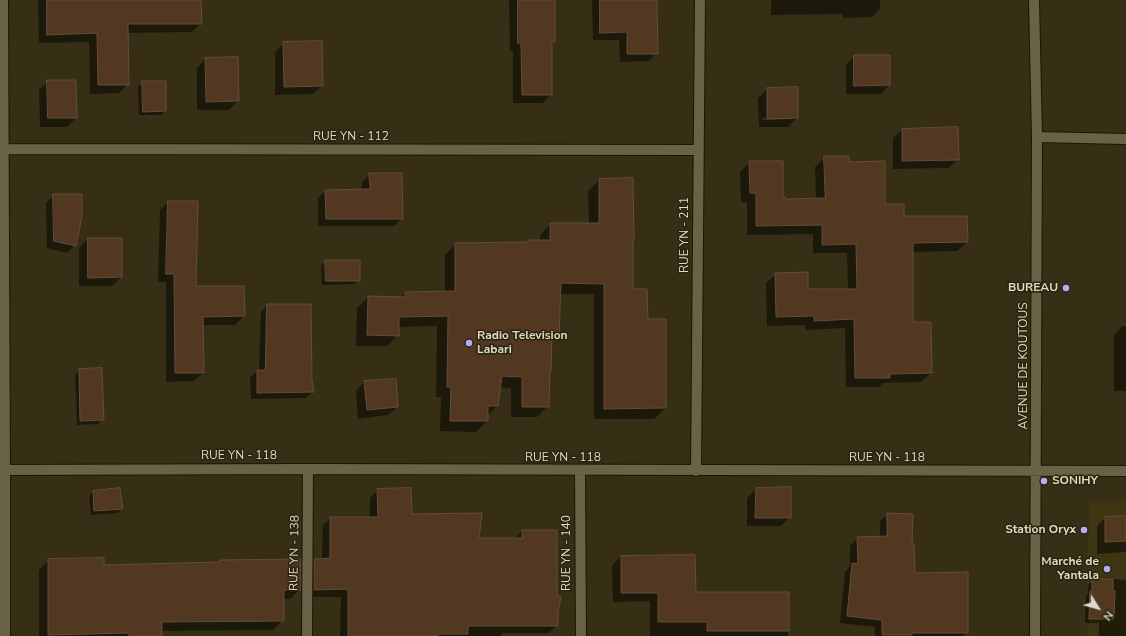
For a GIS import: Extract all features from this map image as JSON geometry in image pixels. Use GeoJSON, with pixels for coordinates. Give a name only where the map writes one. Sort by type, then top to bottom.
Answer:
{"type":"FeatureCollection","features":[{"type":"Feature","properties":{"kind":"street"},"geometry":{"type":"LineString","coordinates":[[3,0],[3,470],[5,636]]}},
{"type":"Feature","properties":{"kind":"street","name":"RUE YN - 211"},"geometry":{"type":"LineString","coordinates":[[696,471],[700,0]]}},
{"type":"Feature","properties":{"kind":"street","name":"AVENUE DE KOUTOUS"},"geometry":{"type":"LineString","coordinates":[[1034,0],[1037,137],[1035,636]]}},
{"type":"Feature","properties":{"kind":"street"},"geometry":{"type":"LineString","coordinates":[[1037,137],[1126,139]]}},
{"type":"Feature","properties":{"kind":"street","name":"RUE YN - 112"},"geometry":{"type":"LineString","coordinates":[[2,149],[698,150]]}},
{"type":"Feature","properties":{"kind":"street","name":"RUE YN - 118"},"geometry":{"type":"LineString","coordinates":[[3,470],[308,469],[580,471],[1126,471]]}},
{"type":"Feature","properties":{"kind":"street","name":"RUE YN - 138"},"geometry":{"type":"LineString","coordinates":[[307,636],[308,469]]}},
{"type":"Feature","properties":{"kind":"street","name":"RUE YN - 140"},"geometry":{"type":"LineString","coordinates":[[580,471],[581,636]]}},
{"type":"Feature","properties":{"kind":"shaded area","name":"Marché de Yantala"},"geometry":{"type":"Polygon","coordinates":[[[1089,501],[1126,501],[1126,636],[1087,636],[1089,501]]]}},
{"type":"Feature","properties":{"kind":"building"},"geometry":{"type":"Polygon","coordinates":[[[47,0],[201,0],[202,24],[128,24],[129,85],[98,85],[97,33],[47,35],[47,0]]]}},
{"type":"Feature","properties":{"kind":"building"},"geometry":{"type":"Polygon","coordinates":[[[518,0],[555,0],[555,42],[552,42],[552,95],[522,95],[521,43],[518,43],[518,0]]]}},
{"type":"Feature","properties":{"kind":"building"},"geometry":{"type":"Polygon","coordinates":[[[600,0],[657,0],[658,54],[627,54],[627,32],[600,33],[600,0]]]}},
{"type":"Feature","properties":{"kind":"building"},"geometry":{"type":"Polygon","coordinates":[[[322,41],[323,86],[284,87],[283,42],[322,41]]]}},
{"type":"Feature","properties":{"kind":"building"},"geometry":{"type":"Polygon","coordinates":[[[854,55],[890,55],[890,85],[854,86],[854,55]]]}},
{"type":"Feature","properties":{"kind":"building"},"geometry":{"type":"Polygon","coordinates":[[[238,57],[239,101],[206,102],[205,58],[238,57]]]}},
{"type":"Feature","properties":{"kind":"building"},"geometry":{"type":"Polygon","coordinates":[[[47,80],[76,80],[77,118],[48,118],[47,80]]]}},
{"type":"Feature","properties":{"kind":"building"},"geometry":{"type":"Polygon","coordinates":[[[142,81],[166,81],[166,111],[143,112],[142,81]]]}},
{"type":"Feature","properties":{"kind":"building"},"geometry":{"type":"Polygon","coordinates":[[[798,87],[798,118],[767,119],[767,88],[798,87]]]}},
{"type":"Feature","properties":{"kind":"building"},"geometry":{"type":"Polygon","coordinates":[[[958,127],[959,160],[902,161],[902,129],[958,127]]]}},
{"type":"Feature","properties":{"kind":"building"},"geometry":{"type":"Polygon","coordinates":[[[824,156],[849,156],[849,162],[885,161],[885,204],[904,204],[904,216],[967,216],[968,242],[913,243],[913,322],[931,322],[932,373],[890,374],[890,378],[855,378],[854,319],[814,321],[814,316],[776,317],[775,273],[808,272],[808,289],[857,289],[856,244],[822,245],[822,225],[756,226],[756,193],[750,193],[749,161],[783,161],[783,197],[785,197],[785,199],[825,198],[824,156]]]}},
{"type":"Feature","properties":{"kind":"building"},"geometry":{"type":"Polygon","coordinates":[[[369,173],[402,173],[403,219],[326,219],[325,190],[370,189],[369,173]]]}},
{"type":"Feature","properties":{"kind":"building"},"geometry":{"type":"Polygon","coordinates":[[[633,178],[633,289],[647,289],[648,319],[666,319],[666,408],[604,409],[604,284],[561,283],[559,336],[552,335],[549,407],[522,407],[522,377],[502,376],[498,406],[488,406],[488,421],[450,421],[451,387],[447,387],[448,316],[399,317],[399,336],[367,335],[368,296],[405,297],[405,292],[455,291],[455,243],[528,242],[528,240],[550,240],[550,223],[599,223],[599,179],[633,178]]]}},
{"type":"Feature","properties":{"kind":"building"},"geometry":{"type":"Polygon","coordinates":[[[53,194],[82,194],[82,217],[76,246],[54,241],[53,194]]]}},
{"type":"Feature","properties":{"kind":"building"},"geometry":{"type":"Polygon","coordinates":[[[168,201],[198,201],[196,286],[244,286],[245,316],[203,317],[204,373],[175,373],[174,274],[166,274],[168,201]]]}},
{"type":"Feature","properties":{"kind":"building"},"geometry":{"type":"Polygon","coordinates":[[[88,238],[122,238],[122,277],[88,278],[88,238]]]}},
{"type":"Feature","properties":{"kind":"building"},"geometry":{"type":"Polygon","coordinates":[[[325,260],[360,260],[360,281],[326,281],[325,260]]]}},
{"type":"Feature","properties":{"kind":"building"},"geometry":{"type":"Polygon","coordinates":[[[267,304],[311,304],[312,380],[314,392],[257,393],[257,370],[265,370],[267,304]]]}},
{"type":"Feature","properties":{"kind":"building"},"geometry":{"type":"Polygon","coordinates":[[[102,368],[104,420],[80,421],[79,369],[102,368]]]}},
{"type":"Feature","properties":{"kind":"building"},"geometry":{"type":"Polygon","coordinates":[[[396,379],[398,407],[367,410],[364,381],[396,379]]]}},
{"type":"Feature","properties":{"kind":"building"},"geometry":{"type":"Polygon","coordinates":[[[791,487],[791,518],[755,518],[756,488],[791,487]]]}},
{"type":"Feature","properties":{"kind":"building"},"geometry":{"type":"Polygon","coordinates":[[[120,488],[123,509],[94,511],[93,491],[120,488]]]}},
{"type":"Feature","properties":{"kind":"building"},"geometry":{"type":"Polygon","coordinates":[[[411,488],[412,514],[482,513],[479,538],[522,538],[522,530],[557,530],[557,596],[561,597],[558,612],[558,626],[468,626],[468,634],[438,634],[438,636],[348,636],[348,589],[314,590],[314,559],[330,558],[330,517],[378,517],[377,489],[411,488]]]}},
{"type":"Feature","properties":{"kind":"building"},"geometry":{"type":"Polygon","coordinates":[[[887,513],[913,514],[912,544],[914,544],[915,573],[968,572],[968,633],[912,633],[912,635],[882,635],[882,620],[847,616],[852,563],[858,564],[857,537],[887,536],[887,513]]]}},
{"type":"Feature","properties":{"kind":"building"},"geometry":{"type":"Polygon","coordinates":[[[1126,516],[1126,541],[1105,542],[1105,517],[1126,516]]]}},
{"type":"Feature","properties":{"kind":"building"},"geometry":{"type":"Polygon","coordinates":[[[695,555],[696,592],[789,592],[789,631],[707,631],[707,622],[658,622],[658,593],[621,593],[621,556],[695,555]]]}},
{"type":"Feature","properties":{"kind":"building"},"geometry":{"type":"Polygon","coordinates":[[[104,558],[104,565],[220,562],[220,560],[301,559],[301,590],[284,590],[284,621],[162,622],[162,636],[129,636],[129,633],[48,635],[48,559],[104,558]]]}},
{"type":"Feature","properties":{"kind":"building"},"geometry":{"type":"Polygon","coordinates":[[[1092,579],[1113,579],[1113,591],[1115,591],[1114,619],[1089,619],[1092,579]]]}},
{"type":"Feature","properties":{"kind":"place","name":"BUREAU"},"geometry":{"type":"Point","coordinates":[1066,288]}},
{"type":"Feature","properties":{"kind":"place","name":"Radio Television Labari"},"geometry":{"type":"Point","coordinates":[469,343]}},
{"type":"Feature","properties":{"kind":"place","name":"SONIHY"},"geometry":{"type":"Point","coordinates":[1044,481]}},
{"type":"Feature","properties":{"kind":"place","name":"Station Oryx"},"geometry":{"type":"Point","coordinates":[1084,530]}},
{"type":"Feature","properties":{"kind":"place","name":"Marché de Yantala"},"geometry":{"type":"Point","coordinates":[1107,569]}}]}
